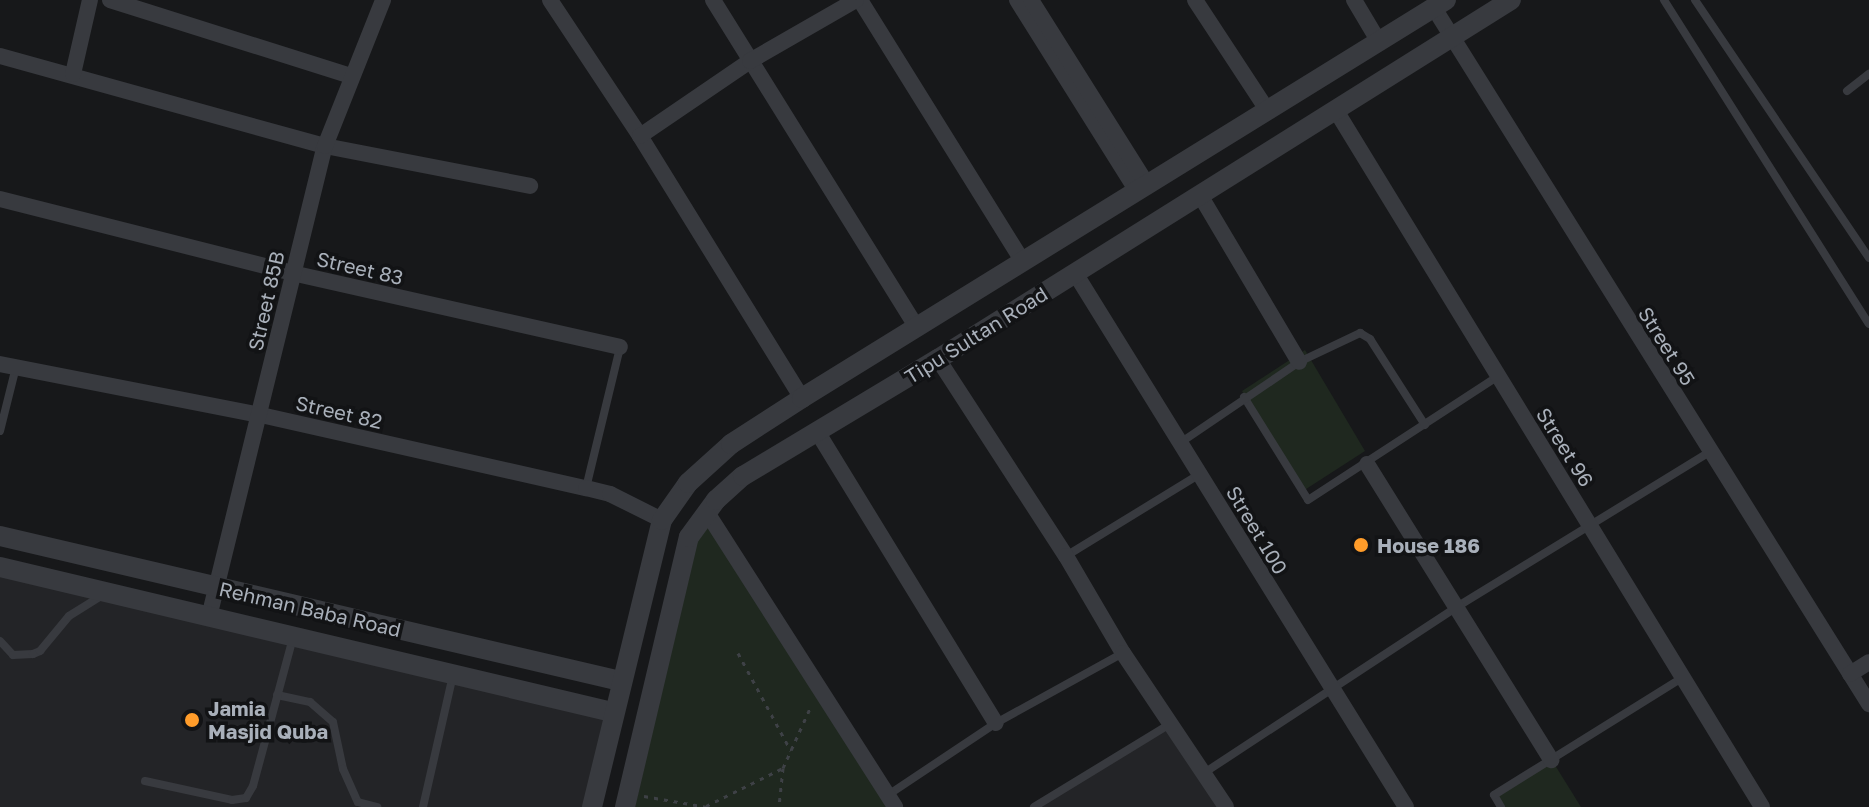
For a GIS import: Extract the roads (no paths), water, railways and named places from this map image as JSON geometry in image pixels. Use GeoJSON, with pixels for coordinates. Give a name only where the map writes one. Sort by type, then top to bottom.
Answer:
{"type":"FeatureCollection","features":[{"type":"Feature","properties":{"kind":"street"},"geometry":{"type":"LineString","coordinates":[[73,74],[90,0]]}},
{"type":"Feature","properties":{"kind":"street"},"geometry":{"type":"LineString","coordinates":[[110,0],[351,76]]}},
{"type":"Feature","properties":{"kind":"street","name":"Street 85B"},"geometry":{"type":"LineString","coordinates":[[209,617],[325,146],[383,0]]}},
{"type":"Feature","properties":{"kind":"street"},"geometry":{"type":"LineString","coordinates":[[550,0],[640,136],[802,398]]}},
{"type":"Feature","properties":{"kind":"street"},"geometry":{"type":"LineString","coordinates":[[713,0],[917,328]]}},
{"type":"Feature","properties":{"kind":"street"},"geometry":{"type":"LineString","coordinates":[[640,136],[750,61],[858,0],[1023,262]]}},
{"type":"Feature","properties":{"kind":"street"},"geometry":{"type":"LineString","coordinates":[[1017,0],[1142,187]]}},
{"type":"Feature","properties":{"kind":"street"},"geometry":{"type":"LineString","coordinates":[[1031,0],[1142,187]]}},
{"type":"Feature","properties":{"kind":"street"},"geometry":{"type":"LineString","coordinates":[[1195,0],[1266,108]]}},
{"type":"Feature","properties":{"kind":"street"},"geometry":{"type":"LineString","coordinates":[[1354,0],[1379,42]]}},
{"type":"Feature","properties":{"kind":"street","name":"Tipu Sultan Road"},"geometry":{"type":"LineString","coordinates":[[632,801],[689,537],[706,511],[743,476],[938,359],[1511,0]]}},
{"type":"Feature","properties":{"kind":"street","name":"Tipu Sultan Road"},"geometry":{"type":"LineString","coordinates":[[592,807],[612,712],[662,520],[688,483],[731,444],[802,398],[1266,108],[1440,4]]}},
{"type":"Feature","properties":{"kind":"street","name":"Street 95"},"geometry":{"type":"LineString","coordinates":[[1440,4],[1452,38],[1869,704]]}},
{"type":"Feature","properties":{"kind":"street"},"geometry":{"type":"LineString","coordinates":[[0,56],[325,146],[530,186]]}},
{"type":"Feature","properties":{"kind":"street","name":"Street 96"},"geometry":{"type":"LineString","coordinates":[[1335,109],[1762,807]]}},
{"type":"Feature","properties":{"kind":"street"},"geometry":{"type":"LineString","coordinates":[[1200,195],[1299,362]]}},
{"type":"Feature","properties":{"kind":"street","name":"Street 83"},"geometry":{"type":"LineString","coordinates":[[0,199],[292,273],[620,347]]}},
{"type":"Feature","properties":{"kind":"street"},"geometry":{"type":"LineString","coordinates":[[1098,215],[1117,247]]}},
{"type":"Feature","properties":{"kind":"street","name":"Street 100"},"geometry":{"type":"LineString","coordinates":[[1075,273],[1406,807]]}},
{"type":"Feature","properties":{"kind":"street"},"geometry":{"type":"LineString","coordinates":[[938,359],[1066,556],[1123,653],[1226,807]]}},
{"type":"Feature","properties":{"kind":"street","name":"Street 82"},"geometry":{"type":"LineString","coordinates":[[8,365],[261,415],[586,488],[610,494],[662,520]]}},
{"type":"Feature","properties":{"kind":"street"},"geometry":{"type":"LineString","coordinates":[[856,365],[873,399]]}},
{"type":"Feature","properties":{"kind":"street"},"geometry":{"type":"LineString","coordinates":[[818,433],[996,723]]}},
{"type":"Feature","properties":{"kind":"street"},"geometry":{"type":"LineString","coordinates":[[1367,464],[1551,760]]}},
{"type":"Feature","properties":{"kind":"street"},"geometry":{"type":"LineString","coordinates":[[706,511],[891,801]]}},
{"type":"Feature","properties":{"kind":"street","name":"Rehman Baba Road"},"geometry":{"type":"LineString","coordinates":[[0,536],[620,681]]}},
{"type":"Feature","properties":{"kind":"street","name":"Rehman Baba Road"},"geometry":{"type":"LineString","coordinates":[[0,567],[612,712]]}},
{"type":"Feature","properties":{"kind":"street"},"geometry":{"type":"LineString","coordinates":[[1850,674],[1869,662]]}},
{"type":"Feature","properties":{"kind":"lane"},"geometry":{"type":"LineString","coordinates":[[1664,0],[1869,324]]}},
{"type":"Feature","properties":{"kind":"lane"},"geometry":{"type":"LineString","coordinates":[[1695,0],[1869,258]]}},
{"type":"Feature","properties":{"kind":"lane"},"geometry":{"type":"LineString","coordinates":[[1847,91],[1869,74]]}},
{"type":"Feature","properties":{"kind":"lane"},"geometry":{"type":"LineString","coordinates":[[1180,443],[1299,362],[1360,333],[1370,339],[1425,425]]}},
{"type":"Feature","properties":{"kind":"lane"},"geometry":{"type":"LineString","coordinates":[[586,488],[620,347]]}},
{"type":"Feature","properties":{"kind":"lane"},"geometry":{"type":"LineString","coordinates":[[0,431],[8,365]]}},
{"type":"Feature","properties":{"kind":"lane"},"geometry":{"type":"LineString","coordinates":[[1244,397],[1308,500],[1498,376]]}},
{"type":"Feature","properties":{"kind":"lane"},"geometry":{"type":"LineString","coordinates":[[1204,773],[1455,608],[1710,452]]}},
{"type":"Feature","properties":{"kind":"lane"},"geometry":{"type":"LineString","coordinates":[[1066,556],[1200,474]]}},
{"type":"Feature","properties":{"kind":"lane"},"geometry":{"type":"LineString","coordinates":[[0,641],[13,655],[40,651],[69,616],[106,593]]}},
{"type":"Feature","properties":{"kind":"lane"},"geometry":{"type":"LineString","coordinates":[[145,781],[232,800],[246,798],[253,786],[293,638]]}},
{"type":"Feature","properties":{"kind":"lane"},"geometry":{"type":"LineString","coordinates":[[891,801],[996,723],[1123,653]]}},
{"type":"Feature","properties":{"kind":"lane"},"geometry":{"type":"LineString","coordinates":[[423,807],[453,675]]}},
{"type":"Feature","properties":{"kind":"lane"},"geometry":{"type":"LineString","coordinates":[[1501,807],[1494,795],[1682,678]]}},
{"type":"Feature","properties":{"kind":"lane"},"geometry":{"type":"LineString","coordinates":[[277,695],[310,702],[333,722],[343,769],[358,802],[377,807]]}},
{"type":"Feature","properties":{"kind":"lane"},"geometry":{"type":"LineString","coordinates":[[1034,807],[1172,722]]}},
{"type":"Feature","properties":{"kind":"place","name":"House 186"},"geometry":{"type":"Point","coordinates":[1361,545]}},
{"type":"Feature","properties":{"kind":"place","name":"Jamia Masjid Quba"},"geometry":{"type":"Point","coordinates":[192,720]}}]}
